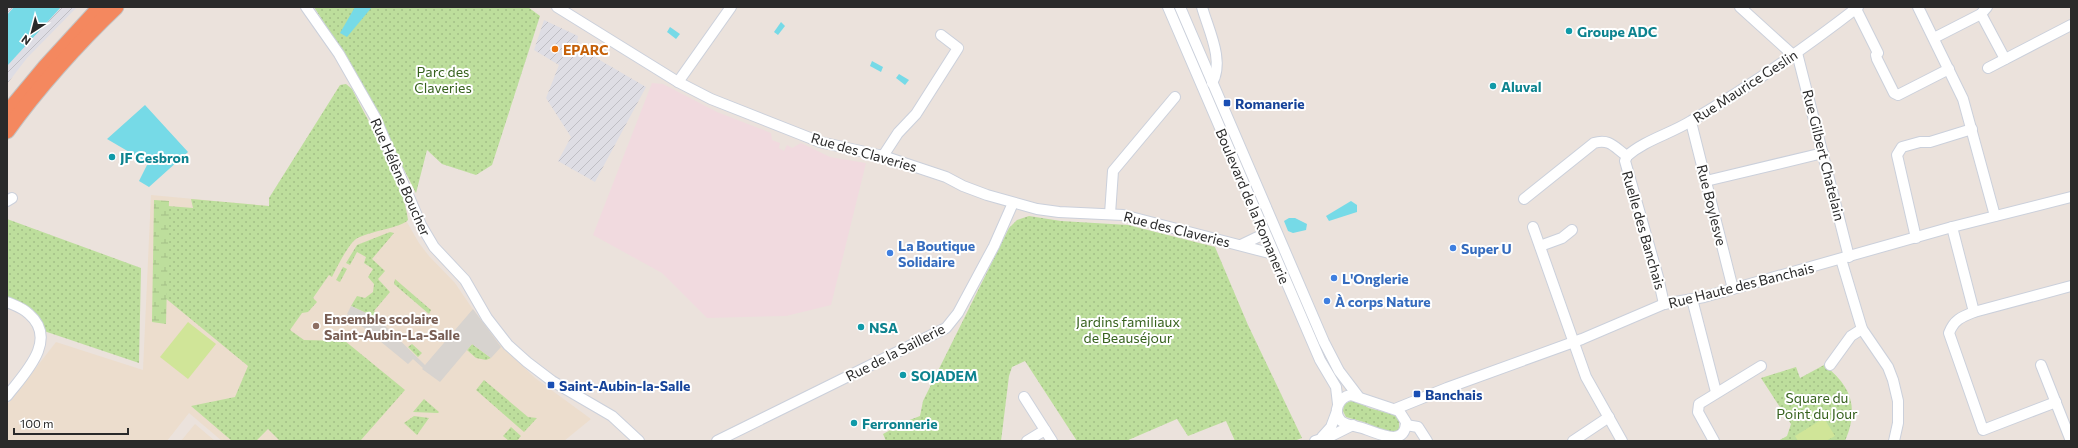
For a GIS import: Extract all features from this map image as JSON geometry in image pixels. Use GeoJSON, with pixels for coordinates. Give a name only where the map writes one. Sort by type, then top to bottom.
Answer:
{"type":"FeatureCollection","features":[{"type":"Feature","properties":{"kind":"highway"},"geometry":{"type":"LineString","coordinates":[[7,113],[46,66],[100,7]]}},
{"type":"Feature","properties":{"kind":"highway"},"geometry":{"type":"LineString","coordinates":[[7,132],[54,73],[96,26],[116,7]]}},
{"type":"Feature","properties":{"kind":"street","name":"Rue Hélène Boucher"},"geometry":{"type":"LineString","coordinates":[[306,7],[339,54],[375,118],[419,220],[434,248],[465,280],[487,318],[508,345],[527,362],[552,381],[612,416],[638,441]]}},
{"type":"Feature","properties":{"kind":"street","name":"Rue des Claveries"},"geometry":{"type":"LineString","coordinates":[[557,7],[678,82],[711,99],[820,142],[883,156],[946,177],[963,186],[1012,203],[1059,212],[1123,215],[1273,254]]}},
{"type":"Feature","properties":{"kind":"street"},"geometry":{"type":"LineString","coordinates":[[678,82],[732,7]]}},
{"type":"Feature","properties":{"kind":"street","name":"Boulevard de la Romanerie"},"geometry":{"type":"LineString","coordinates":[[1168,7],[1264,234],[1320,360],[1336,387],[1338,408]]}},
{"type":"Feature","properties":{"kind":"street","name":"Boulevard de la Romanerie"},"geometry":{"type":"LineString","coordinates":[[1180,7],[1287,256],[1339,370],[1358,396]]}},
{"type":"Feature","properties":{"kind":"street"},"geometry":{"type":"LineString","coordinates":[[1202,7],[1216,55],[1217,72],[1212,82]]}},
{"type":"Feature","properties":{"kind":"street"},"geometry":{"type":"LineString","coordinates":[[1740,7],[1795,54]]}},
{"type":"Feature","properties":{"kind":"street"},"geometry":{"type":"LineString","coordinates":[[1918,7],[1963,99],[1995,216]]}},
{"type":"Feature","properties":{"kind":"street"},"geometry":{"type":"LineString","coordinates":[[1857,8],[1878,53],[1876,55],[1877,59],[1894,93],[1898,95],[1949,69]]}},
{"type":"Feature","properties":{"kind":"street","name":"Rue Maurice Geslin"},"geometry":{"type":"LineString","coordinates":[[1626,156],[1691,122],[1795,54],[1857,8]]}},
{"type":"Feature","properties":{"kind":"street"},"geometry":{"type":"LineString","coordinates":[[1934,38],[1984,10],[2005,59]]}},
{"type":"Feature","properties":{"kind":"street"},"geometry":{"type":"LineString","coordinates":[[1988,68],[2071,25]]}},
{"type":"Feature","properties":{"kind":"street"},"geometry":{"type":"LineString","coordinates":[[883,156],[898,133],[916,114],[958,48],[941,35]]}},
{"type":"Feature","properties":{"kind":"street","name":"Rue Gilbert Chatelain"},"geometry":{"type":"LineString","coordinates":[[1795,54],[1823,153],[1845,258],[1862,329],[1888,367],[1893,380],[1898,401],[1898,423],[1894,441]]}},
{"type":"Feature","properties":{"kind":"street"},"geometry":{"type":"LineString","coordinates":[[1110,214],[1113,171],[1175,97]]}},
{"type":"Feature","properties":{"kind":"street","name":"Rue Boylesve"},"geometry":{"type":"LineString","coordinates":[[1691,122],[1733,289]]}},
{"type":"Feature","properties":{"kind":"street"},"geometry":{"type":"LineString","coordinates":[[1916,238],[1897,155],[1898,151],[1902,147],[1920,142],[1930,142],[1972,129]]}},
{"type":"Feature","properties":{"kind":"street"},"geometry":{"type":"LineString","coordinates":[[1524,199],[1592,144],[1601,141],[1610,142],[1626,156]]}},
{"type":"Feature","properties":{"kind":"street"},"geometry":{"type":"LineString","coordinates":[[1706,181],[1823,153]]}},
{"type":"Feature","properties":{"kind":"street","name":"Ruelle des Banchais"},"geometry":{"type":"LineString","coordinates":[[1626,156],[1625,161],[1658,277],[1664,304]]}},
{"type":"Feature","properties":{"kind":"street","name":"Rue Haute des Banchais"},"geometry":{"type":"LineString","coordinates":[[1395,409],[1573,342],[1664,304],[1733,289],[1952,227],[2071,197]]}},
{"type":"Feature","properties":{"kind":"street","name":"Rue de la Saillerie"},"geometry":{"type":"LineString","coordinates":[[717,441],[946,328],[958,313],[994,246],[1012,203]]}},
{"type":"Feature","properties":{"kind":"street"},"geometry":{"type":"LineString","coordinates":[[1533,227],[1586,377],[1622,441]]}},
{"type":"Feature","properties":{"kind":"street"},"geometry":{"type":"LineString","coordinates":[[1952,227],[1974,312]]}},
{"type":"Feature","properties":{"kind":"street"},"geometry":{"type":"LineString","coordinates":[[1540,246],[1562,238],[1572,230]]}},
{"type":"Feature","properties":{"kind":"street","name":"Rue des Claveries"},"geometry":{"type":"LineString","coordinates":[[1240,245],[1264,234]]}},
{"type":"Feature","properties":{"kind":"street"},"geometry":{"type":"LineString","coordinates":[[1264,234],[1272,238],[1277,249],[1287,256]]}},
{"type":"Feature","properties":{"kind":"street"},"geometry":{"type":"LineString","coordinates":[[2056,402],[1982,430],[1949,333],[1953,323],[1961,317],[1974,312],[2071,286]]}},
{"type":"Feature","properties":{"kind":"street"},"geometry":{"type":"LineString","coordinates":[[1692,299],[1716,392]]}},
{"type":"Feature","properties":{"kind":"street"},"geometry":{"type":"LineString","coordinates":[[7,302],[24,310],[34,319],[39,330],[41,342],[35,360],[7,396]]}},
{"type":"Feature","properties":{"kind":"street"},"geometry":{"type":"LineString","coordinates":[[1830,365],[1851,336],[1862,329]]}},
{"type":"Feature","properties":{"kind":"street"},"geometry":{"type":"LineString","coordinates":[[2041,365],[2071,441]]}},
{"type":"Feature","properties":{"kind":"street"},"geometry":{"type":"LineString","coordinates":[[1714,441],[1697,409],[1701,402],[1761,366]]}},
{"type":"Feature","properties":{"kind":"street"},"geometry":{"type":"LineString","coordinates":[[1317,440],[1331,427],[1338,408],[1346,396],[1358,396],[1378,405],[1395,409],[1401,413],[1404,430]]}},
{"type":"Feature","properties":{"kind":"street"},"geometry":{"type":"LineString","coordinates":[[1024,398],[1052,441]]}},
{"type":"Feature","properties":{"kind":"street"},"geometry":{"type":"LineString","coordinates":[[1338,408],[1339,417],[1343,422],[1366,429],[1389,439],[1397,438],[1404,430],[1410,412],[1420,399]]}},
{"type":"Feature","properties":{"kind":"street"},"geometry":{"type":"LineString","coordinates":[[1573,441],[1608,417]]}},
{"type":"Feature","properties":{"kind":"street"},"geometry":{"type":"LineString","coordinates":[[1317,440],[1331,436],[1353,425]]}},
{"type":"Feature","properties":{"kind":"street"},"geometry":{"type":"LineString","coordinates":[[1404,430],[1418,427],[1427,441]]}},
{"type":"Feature","properties":{"kind":"street"},"geometry":{"type":"LineString","coordinates":[[1366,429],[1382,441]]}},
{"type":"Feature","properties":{"kind":"street"},"geometry":{"type":"LineString","coordinates":[[1027,441],[1045,430]]}},
{"type":"Feature","properties":{"kind":"shaded area"},"geometry":{"type":"Polygon","coordinates":[[[7,7],[77,7],[27,58],[7,84],[7,7]]]}},
{"type":"Feature","properties":{"kind":"shaded area","name":"EPARC"},"geometry":{"type":"Polygon","coordinates":[[[544,20],[578,36],[577,42],[598,59],[646,87],[595,182],[558,161],[571,137],[546,98],[559,65],[534,50],[544,20]]]}},
{"type":"Feature","properties":{"kind":"shaded area"},"geometry":{"type":"Polygon","coordinates":[[[652,83],[663,84],[717,112],[771,133],[772,140],[780,143],[779,148],[784,151],[787,145],[792,148],[801,143],[830,157],[866,163],[831,305],[786,316],[707,318],[662,273],[593,235],[652,83]]]}},
{"type":"Feature","properties":{"kind":"shaded area","name":"Ensemble scolaire Saint-Aubin-La-Salle"},"geometry":{"type":"Polygon","coordinates":[[[151,195],[269,206],[354,238],[400,210],[419,243],[429,256],[455,283],[474,311],[501,345],[535,378],[591,419],[564,441],[222,441],[189,413],[167,441],[7,441],[7,405],[56,342],[143,370],[151,195]]]}},
{"type":"Feature","properties":{"kind":"shaded area"},"geometry":{"type":"Polygon","coordinates":[[[351,306],[377,318],[425,365],[473,309],[501,347],[491,358],[472,344],[440,382],[422,369],[423,368],[413,359],[408,364],[347,314],[351,306]]]}},
{"type":"Feature","properties":{"kind":"shaded area"},"geometry":{"type":"Polygon","coordinates":[[[195,424],[215,441],[181,441],[195,424]]]}},
{"type":"Feature","properties":{"kind":"green space","name":"Parc des Claveries"},"geometry":{"type":"Polygon","coordinates":[[[314,7],[528,7],[540,16],[492,165],[476,175],[442,164],[427,150],[416,193],[349,62],[314,7]]]}},
{"type":"Feature","properties":{"kind":"green space"},"geometry":{"type":"Polygon","coordinates":[[[346,84],[352,89],[393,171],[405,205],[408,220],[399,225],[356,239],[346,251],[332,277],[329,275],[313,298],[317,302],[308,312],[302,313],[290,330],[304,340],[345,341],[405,390],[361,440],[362,441],[280,441],[268,429],[256,441],[232,441],[191,406],[235,397],[248,366],[164,297],[168,206],[193,208],[191,199],[269,206],[269,198],[340,85],[346,84]]]}},
{"type":"Feature","properties":{"kind":"green space"},"geometry":{"type":"Polygon","coordinates":[[[154,200],[169,201],[166,324],[152,322],[154,200]]]}},
{"type":"Feature","properties":{"kind":"green space","name":"Jardins familiaux de Beauséjour"},"geometry":{"type":"Polygon","coordinates":[[[1029,216],[1061,221],[1128,225],[1215,247],[1248,325],[1302,438],[1294,441],[1235,441],[1226,421],[1188,436],[1177,419],[1126,441],[1077,441],[1025,361],[1012,367],[1009,376],[1001,441],[886,441],[883,434],[920,416],[923,401],[1009,228],[1017,220],[1029,216]]]}},
{"type":"Feature","properties":{"kind":"green space"},"geometry":{"type":"Polygon","coordinates":[[[7,219],[141,268],[139,363],[44,331],[7,299],[7,219]]]}},
{"type":"Feature","properties":{"kind":"green space"},"geometry":{"type":"Polygon","coordinates":[[[390,232],[394,233],[372,259],[385,271],[378,279],[390,292],[374,311],[379,315],[377,318],[351,306],[357,296],[365,298],[373,292],[374,284],[368,277],[373,269],[364,263],[366,257],[357,252],[350,265],[346,263],[357,245],[390,232]]]}},
{"type":"Feature","properties":{"kind":"green space"},"geometry":{"type":"Polygon","coordinates":[[[343,267],[347,269],[340,282],[336,280],[343,267]]]}},
{"type":"Feature","properties":{"kind":"green space"},"geometry":{"type":"Polygon","coordinates":[[[395,279],[431,310],[429,314],[394,284],[395,279]]]}},
{"type":"Feature","properties":{"kind":"green space"},"geometry":{"type":"Polygon","coordinates":[[[188,322],[216,344],[188,379],[160,357],[188,322]]]}},
{"type":"Feature","properties":{"kind":"green space"},"geometry":{"type":"Polygon","coordinates":[[[412,344],[422,353],[418,357],[408,347],[412,344]]]}},
{"type":"Feature","properties":{"kind":"green space"},"geometry":{"type":"Polygon","coordinates":[[[472,344],[491,358],[486,360],[476,358],[467,350],[472,344]]]}},
{"type":"Feature","properties":{"kind":"green space","name":"Square du Point du Jour"},"geometry":{"type":"Polygon","coordinates":[[[1824,365],[1841,381],[1847,390],[1850,399],[1852,419],[1845,441],[1778,441],[1787,436],[1791,424],[1761,378],[1796,367],[1800,378],[1824,365]]]}},
{"type":"Feature","properties":{"kind":"green space"},"geometry":{"type":"Polygon","coordinates":[[[484,380],[528,417],[537,418],[524,432],[476,390],[484,380]]]}},
{"type":"Feature","properties":{"kind":"green space"},"geometry":{"type":"Polygon","coordinates":[[[424,399],[439,412],[413,412],[424,399]]]}},
{"type":"Feature","properties":{"kind":"green space"},"geometry":{"type":"Polygon","coordinates":[[[1353,400],[1369,408],[1395,415],[1399,419],[1399,429],[1394,433],[1382,431],[1367,423],[1346,417],[1343,411],[1344,404],[1353,400]]]}},
{"type":"Feature","properties":{"kind":"green space"},"geometry":{"type":"Polygon","coordinates":[[[414,416],[429,418],[417,435],[404,423],[414,416]]]}},
{"type":"Feature","properties":{"kind":"green space"},"geometry":{"type":"Polygon","coordinates":[[[1824,418],[1835,436],[1826,441],[1798,441],[1795,436],[1824,418]]]}},
{"type":"Feature","properties":{"kind":"green space"},"geometry":{"type":"Polygon","coordinates":[[[511,427],[521,436],[517,441],[509,441],[503,436],[511,427]]]}},
{"type":"Feature","properties":{"kind":"water"},"geometry":{"type":"Polygon","coordinates":[[[14,7],[61,7],[7,66],[7,15],[14,7]]]}},
{"type":"Feature","properties":{"kind":"water"},"geometry":{"type":"Polygon","coordinates":[[[355,7],[372,7],[347,37],[340,33],[355,7]]]}},
{"type":"Feature","properties":{"kind":"water"},"geometry":{"type":"Polygon","coordinates":[[[781,22],[785,26],[778,35],[774,32],[781,22]]]}},
{"type":"Feature","properties":{"kind":"water"},"geometry":{"type":"Polygon","coordinates":[[[670,27],[680,34],[676,39],[667,32],[670,27]]]}},
{"type":"Feature","properties":{"kind":"water"},"geometry":{"type":"Polygon","coordinates":[[[872,61],[883,67],[881,72],[870,66],[872,61]]]}},
{"type":"Feature","properties":{"kind":"water"},"geometry":{"type":"Polygon","coordinates":[[[899,74],[909,80],[905,85],[896,78],[899,74]]]}},
{"type":"Feature","properties":{"kind":"water"},"geometry":{"type":"Polygon","coordinates":[[[145,105],[188,152],[149,187],[139,181],[148,163],[107,139],[145,105]]]}},
{"type":"Feature","properties":{"kind":"water"},"geometry":{"type":"Polygon","coordinates":[[[1351,201],[1357,205],[1357,212],[1329,221],[1326,216],[1351,201]]]}},
{"type":"Feature","properties":{"kind":"water"},"geometry":{"type":"Polygon","coordinates":[[[1289,218],[1295,218],[1307,224],[1306,230],[1293,233],[1288,231],[1284,221],[1289,218]]]}},
{"type":"Feature","properties":{"kind":"place","name":"Groupe ADC"},"geometry":{"type":"Point","coordinates":[1569,31]}},
{"type":"Feature","properties":{"kind":"place","name":"EPARC"},"geometry":{"type":"Point","coordinates":[555,49]}},
{"type":"Feature","properties":{"kind":"place","name":"Aluval"},"geometry":{"type":"Point","coordinates":[1493,86]}},
{"type":"Feature","properties":{"kind":"place","name":"Romanerie"},"geometry":{"type":"Point","coordinates":[1227,103]}},
{"type":"Feature","properties":{"kind":"place","name":"JF Cesbron"},"geometry":{"type":"Point","coordinates":[112,157]}},
{"type":"Feature","properties":{"kind":"place","name":"Super U"},"geometry":{"type":"Point","coordinates":[1453,248]}},
{"type":"Feature","properties":{"kind":"place","name":"La Boutique Solidaire"},"geometry":{"type":"Point","coordinates":[890,253]}},
{"type":"Feature","properties":{"kind":"place","name":"L'Onglerie"},"geometry":{"type":"Point","coordinates":[1334,278]}},
{"type":"Feature","properties":{"kind":"place","name":"À corps Nature"},"geometry":{"type":"Point","coordinates":[1327,301]}},
{"type":"Feature","properties":{"kind":"place","name":"Ensemble scolaire Saint-Aubin-La-Salle"},"geometry":{"type":"Point","coordinates":[316,326]}},
{"type":"Feature","properties":{"kind":"place","name":"NSA"},"geometry":{"type":"Point","coordinates":[861,327]}},
{"type":"Feature","properties":{"kind":"place","name":"SOJADEM"},"geometry":{"type":"Point","coordinates":[903,375]}},
{"type":"Feature","properties":{"kind":"place","name":"Saint-Aubin-la-Salle"},"geometry":{"type":"Point","coordinates":[551,385]}},
{"type":"Feature","properties":{"kind":"place","name":"Banchais"},"geometry":{"type":"Point","coordinates":[1417,394]}},
{"type":"Feature","properties":{"kind":"place","name":"Ferronnerie"},"geometry":{"type":"Point","coordinates":[854,423]}}]}
